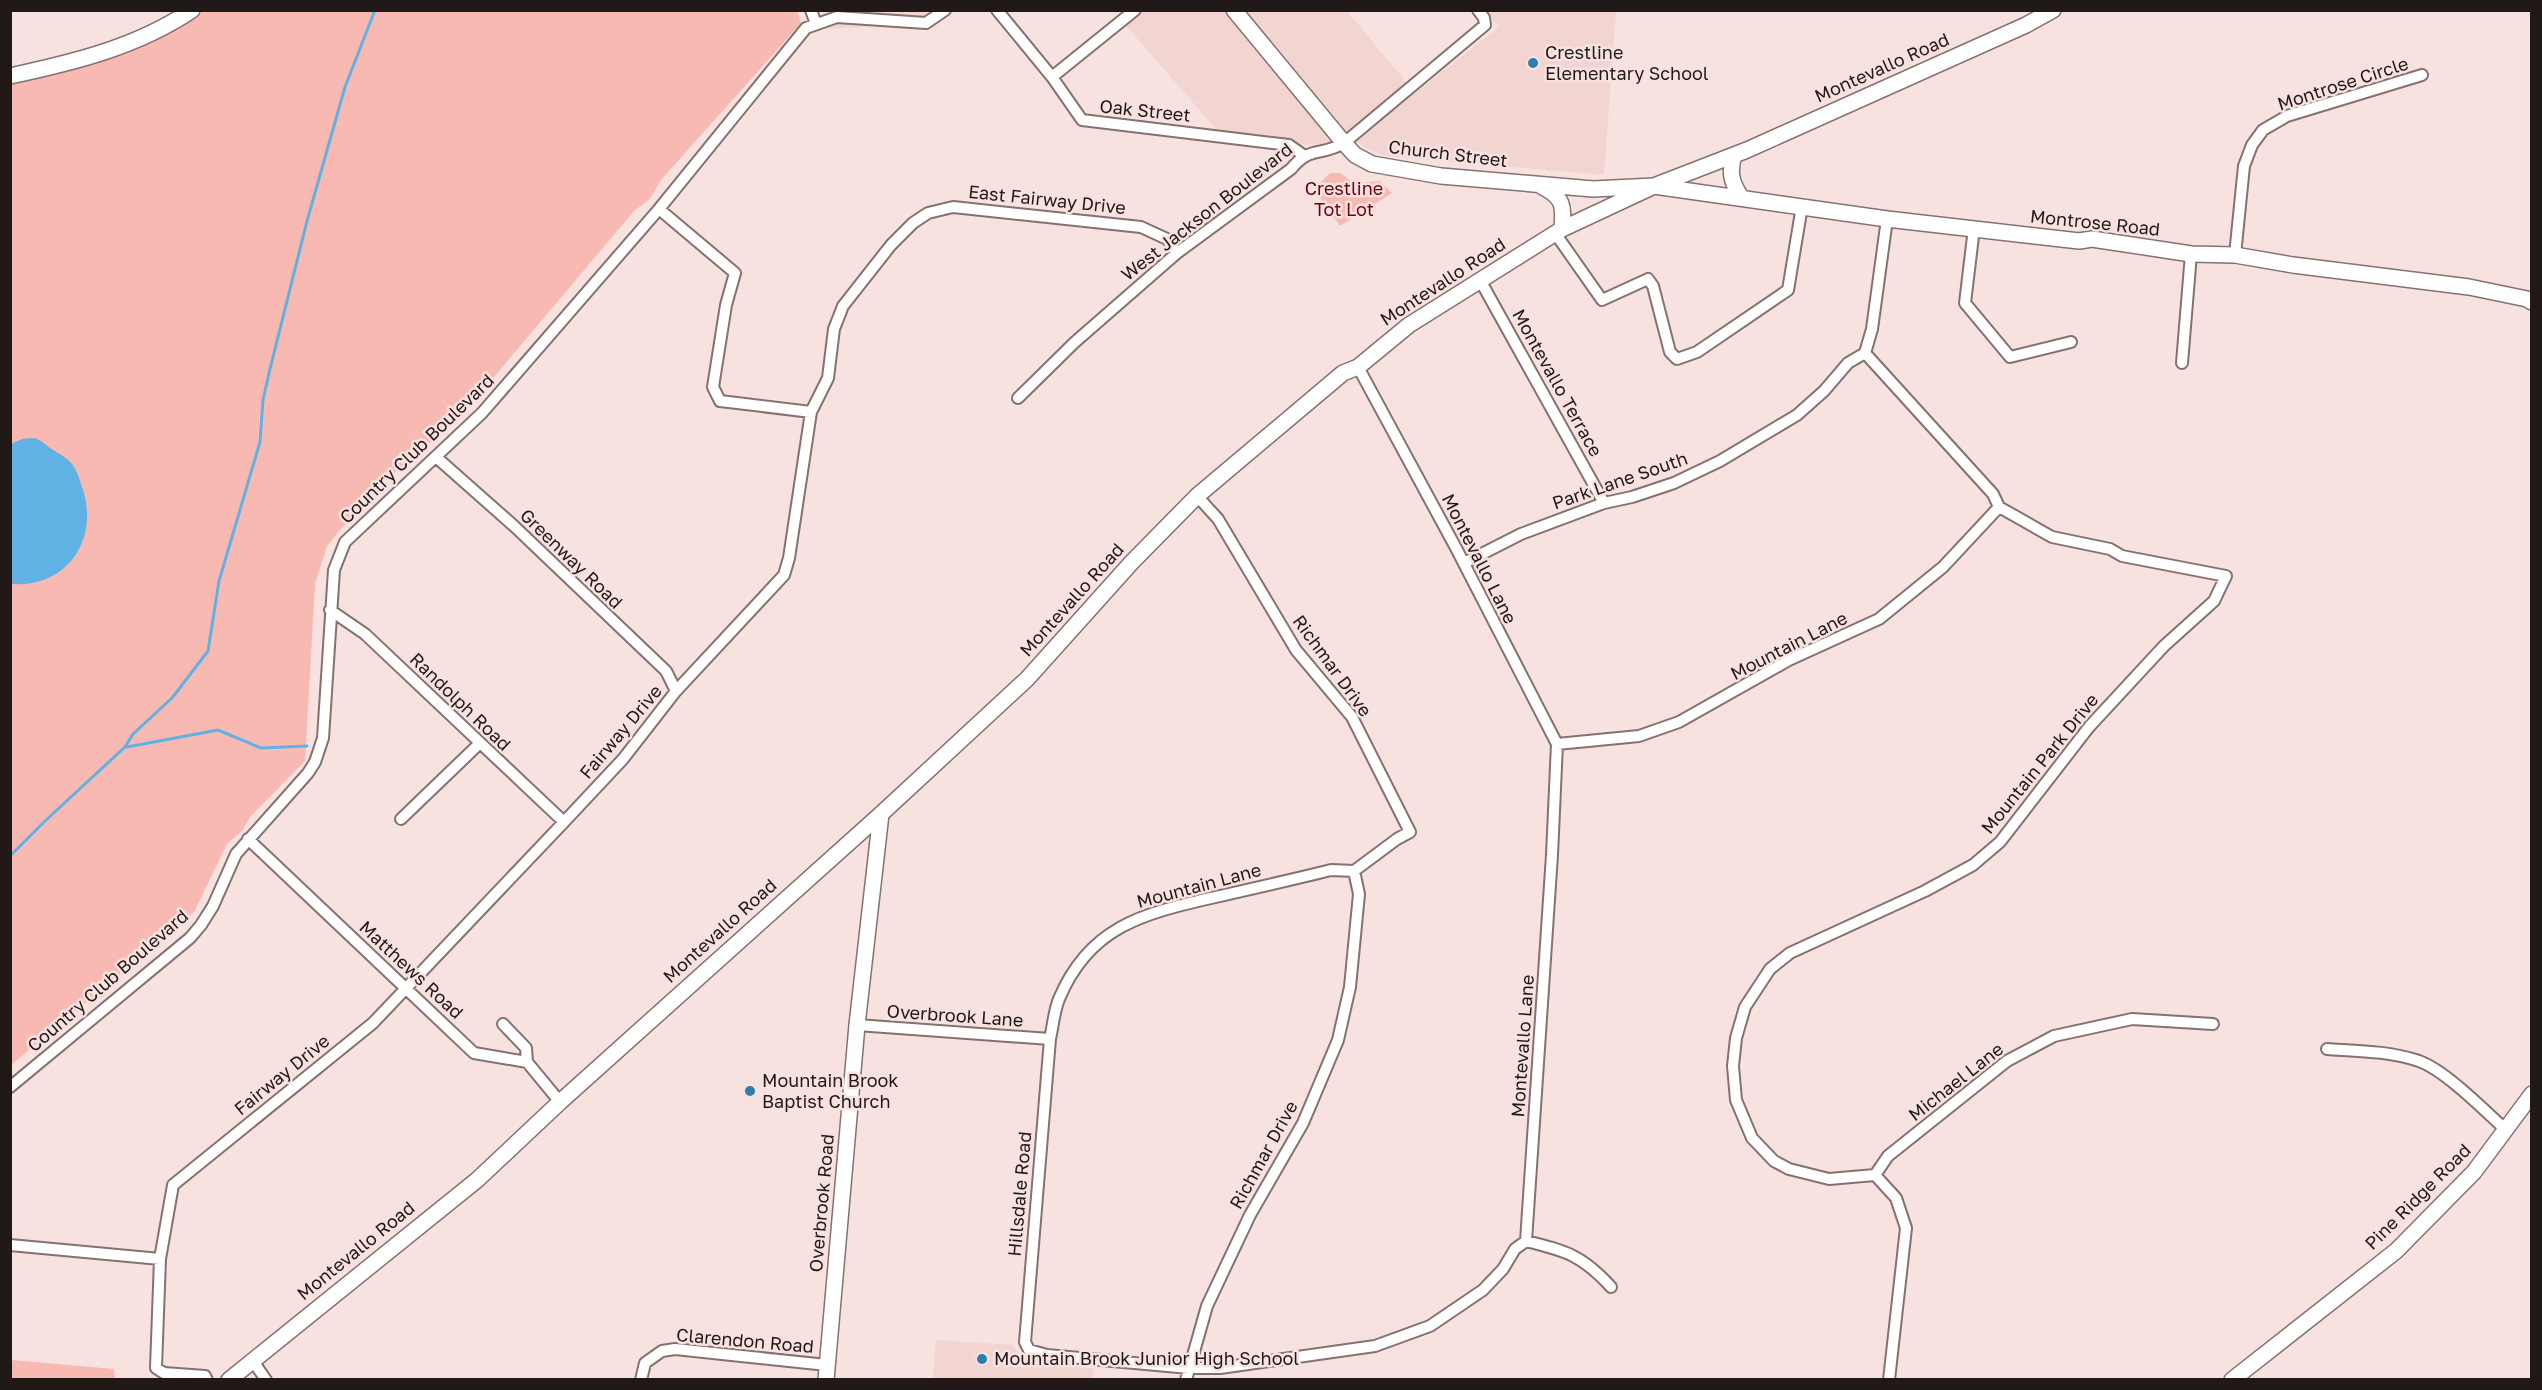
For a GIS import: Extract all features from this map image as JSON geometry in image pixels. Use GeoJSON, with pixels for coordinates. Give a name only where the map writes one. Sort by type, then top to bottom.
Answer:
{"type":"FeatureCollection","features":[{"type":"Feature","properties":{"kind":"main road"},"geometry":{"type":"LineString","coordinates":[[10,76],[78,62],[113,51],[173,24],[192,10]]}},
{"type":"Feature","properties":{"kind":"main road","name":"Church Street"},"geometry":{"type":"LineString","coordinates":[[1234,10],[1355,155],[1372,164],[1441,176],[1593,189],[1654,186]]}},
{"type":"Feature","properties":{"kind":"main road","name":"Montevallo Road"},"geometry":{"type":"LineString","coordinates":[[229,1380],[304,1317],[477,1180],[560,1101],[881,814],[1027,679],[1132,562],[1197,496],[1343,373],[1358,367],[1409,325],[1559,231],[1654,186],[1734,155],[2026,25],[2053,10]]}},
{"type":"Feature","properties":{"kind":"main road"},"geometry":{"type":"LineString","coordinates":[[1734,155],[1730,175],[1733,186],[1741,197]]}},
{"type":"Feature","properties":{"kind":"main road"},"geometry":{"type":"LineString","coordinates":[[1537,184],[1556,194],[1564,214],[1559,231]]}},
{"type":"Feature","properties":{"kind":"main road","name":"Montrose Road"},"geometry":{"type":"LineString","coordinates":[[1654,186],[1887,219],[2079,241],[2092,239],[2191,254],[2235,255],[2293,266],[2469,287],[2530,300]]}},
{"type":"Feature","properties":{"kind":"main road","name":"Overbrook Road"},"geometry":{"type":"LineString","coordinates":[[826,1372],[857,1025],[881,814]]}},
{"type":"Feature","properties":{"kind":"main road","name":"Pine Ridge Road"},"geometry":{"type":"LineString","coordinates":[[2232,1380],[2396,1251],[2474,1172],[2532,1094]]}},
{"type":"Feature","properties":{"kind":"street"},"geometry":{"type":"LineString","coordinates":[[811,10],[816,24]]}},
{"type":"Feature","properties":{"kind":"street","name":"Country Club Boulevard"},"geometry":{"type":"LineString","coordinates":[[10,1087],[190,938],[213,906],[237,854],[308,772],[320,751],[323,738],[334,570],[345,542],[482,413],[659,208],[806,28],[837,17],[926,23],[945,10]]}},
{"type":"Feature","properties":{"kind":"street","name":"Oak Street"},"geometry":{"type":"LineString","coordinates":[[997,10],[1052,77],[1082,120],[1289,145],[1303,155]]}},
{"type":"Feature","properties":{"kind":"street"},"geometry":{"type":"LineString","coordinates":[[1052,77],[1135,10]]}},
{"type":"Feature","properties":{"kind":"street","name":"West Jackson Boulevard"},"geometry":{"type":"LineString","coordinates":[[1018,398],[1075,342],[1177,253],[1291,169],[1303,155],[1335,148],[1344,142],[1485,25],[1484,18],[1478,10]]}},
{"type":"Feature","properties":{"kind":"street","name":"Montrose Circle"},"geometry":{"type":"LineString","coordinates":[[2235,255],[2244,166],[2252,146],[2264,130],[2287,116],[2422,75]]}},
{"type":"Feature","properties":{"kind":"street"},"geometry":{"type":"LineString","coordinates":[[1559,231],[1602,300],[1648,279],[1653,286],[1670,352],[1677,359],[1697,352],[1788,290],[1802,206]]}},
{"type":"Feature","properties":{"kind":"street","name":"East Fairway Drive"},"geometry":{"type":"LineString","coordinates":[[811,412],[828,378],[834,329],[843,306],[891,245],[912,223],[928,213],[953,207],[1141,227],[1167,239],[1177,253]]}},
{"type":"Feature","properties":{"kind":"street"},"geometry":{"type":"LineString","coordinates":[[659,208],[735,273],[726,305],[713,387],[720,401],[811,412]]}},
{"type":"Feature","properties":{"kind":"street"},"geometry":{"type":"LineString","coordinates":[[1865,353],[1872,329],[1887,219]]}},
{"type":"Feature","properties":{"kind":"street"},"geometry":{"type":"LineString","coordinates":[[1974,228],[1965,303],[2010,357],[2071,342]]}},
{"type":"Feature","properties":{"kind":"street"},"geometry":{"type":"LineString","coordinates":[[2182,363],[2191,254]]}},
{"type":"Feature","properties":{"kind":"street","name":"Montevallo Terrace"},"geometry":{"type":"LineString","coordinates":[[1480,280],[1604,503]]}},
{"type":"Feature","properties":{"kind":"street","name":"Park Lane South"},"geometry":{"type":"LineString","coordinates":[[1464,563],[1521,534],[1604,503],[1632,497],[1674,483],[1720,461],[1797,415],[1824,391],[1848,363],[1865,353]]}},
{"type":"Feature","properties":{"kind":"street","name":"Mountain Park Drive"},"geometry":{"type":"LineString","coordinates":[[1865,353],[1993,494],[1999,507],[2052,537],[2110,549],[2122,556],[2226,576],[2214,601],[2164,646],[2089,727],[2000,842],[1973,865],[1926,891],[1790,953],[1770,969],[1745,1007],[1736,1038],[1733,1066],[1736,1100],[1752,1138],[1774,1161],[1789,1169],[1829,1179],[1875,1175]]}},
{"type":"Feature","properties":{"kind":"street","name":"Montevallo Lane"},"geometry":{"type":"LineString","coordinates":[[1358,367],[1464,563],[1557,744],[1552,855],[1526,1241]]}},
{"type":"Feature","properties":{"kind":"street","name":"Fairway Drive"},"geometry":{"type":"LineString","coordinates":[[160,1259],[173,1185],[373,1023],[623,759],[676,691],[784,575],[789,558],[811,412]]}},
{"type":"Feature","properties":{"kind":"street","name":"Greenway Road"},"geometry":{"type":"LineString","coordinates":[[436,457],[514,526],[666,671],[676,691]]}},
{"type":"Feature","properties":{"kind":"street","name":"Richmar Drive"},"geometry":{"type":"LineString","coordinates":[[1186,1380],[1207,1306],[1250,1215],[1303,1124],[1338,1040],[1350,987],[1359,894],[1354,871],[1410,832],[1352,717],[1296,650],[1218,519],[1197,496]]}},
{"type":"Feature","properties":{"kind":"street","name":"Mountain Lane"},"geometry":{"type":"LineString","coordinates":[[1557,744],[1639,736],[1679,723],[1789,660],[1880,619],[1943,567],[1999,507]]}},
{"type":"Feature","properties":{"kind":"street","name":"Randolph Road"},"geometry":{"type":"LineString","coordinates":[[330,610],[364,634],[564,822]]}},
{"type":"Feature","properties":{"kind":"street"},"geometry":{"type":"LineString","coordinates":[[401,819],[479,744]]}},
{"type":"Feature","properties":{"kind":"street","name":"Matthews Road"},"geometry":{"type":"LineString","coordinates":[[248,839],[474,1053],[527,1062]]}},
{"type":"Feature","properties":{"kind":"street","name":"Mountain Lane"},"geometry":{"type":"LineString","coordinates":[[1050,1039],[1059,999],[1079,964],[1099,941],[1126,922],[1171,907],[1331,870],[1354,871]]}},
{"type":"Feature","properties":{"kind":"street","name":"Michael Lane"},"geometry":{"type":"LineString","coordinates":[[1875,1175],[1888,1156],[2007,1060],[2054,1036],[2132,1019],[2213,1024]]}},
{"type":"Feature","properties":{"kind":"street"},"geometry":{"type":"LineString","coordinates":[[503,1024],[526,1048],[527,1062],[560,1101]]}},
{"type":"Feature","properties":{"kind":"street","name":"Overbrook Lane"},"geometry":{"type":"LineString","coordinates":[[857,1025],[1050,1039]]}},
{"type":"Feature","properties":{"kind":"street","name":"Hillsdale Road"},"geometry":{"type":"LineString","coordinates":[[1050,1039],[1024,1342],[1029,1350],[1047,1355],[1189,1368]]}},
{"type":"Feature","properties":{"kind":"street"},"geometry":{"type":"LineString","coordinates":[[2327,1049],[2384,1052],[2421,1062],[2461,1088],[2506,1130]]}},
{"type":"Feature","properties":{"kind":"street"},"geometry":{"type":"LineString","coordinates":[[1875,1175],[1896,1198],[1906,1228],[1889,1380]]}},
{"type":"Feature","properties":{"kind":"street"},"geometry":{"type":"LineString","coordinates":[[1189,1368],[1221,1368],[1376,1346],[1430,1326],[1483,1290],[1503,1269],[1515,1249],[1526,1241],[1568,1252],[1592,1267],[1611,1287]]}},
{"type":"Feature","properties":{"kind":"street"},"geometry":{"type":"LineString","coordinates":[[10,1245],[160,1259],[156,1368],[164,1373],[205,1377],[207,1380]]}},
{"type":"Feature","properties":{"kind":"street","name":"Clarendon Road"},"geometry":{"type":"LineString","coordinates":[[641,1380],[645,1363],[662,1351],[675,1349],[826,1372]]}},
{"type":"Feature","properties":{"kind":"street"},"geometry":{"type":"LineString","coordinates":[[253,1361],[266,1380]]}},
{"type":"Feature","properties":{"kind":"shaded area"},"geometry":{"type":"Polygon","coordinates":[[[1135,10],[1347,11],[1411,88],[1344,143],[1289,145],[1223,137],[1122,21],[1135,10]]]}},
{"type":"Feature","properties":{"kind":"shaded area"},"geometry":{"type":"Polygon","coordinates":[[[822,11],[956,11],[926,23],[828,29],[822,11]]]}},
{"type":"Feature","properties":{"kind":"shaded area","name":"Crestline Elementary School"},"geometry":{"type":"Polygon","coordinates":[[[1486,11],[1616,11],[1604,175],[1386,156],[1357,142],[1381,120],[1499,27],[1486,11]]]}},
{"type":"Feature","properties":{"kind":"shaded area","name":"Mountain Brook Junior High School"},"geometry":{"type":"Polygon","coordinates":[[[936,1340],[1012,1345],[1022,1357],[1094,1369],[1093,1379],[933,1379],[936,1340]]]}},
{"type":"Feature","properties":{"kind":"green space"},"geometry":{"type":"Polygon","coordinates":[[[201,11],[797,11],[801,23],[661,180],[650,199],[634,211],[488,384],[435,435],[430,443],[371,492],[327,546],[315,584],[305,761],[250,817],[242,831],[227,844],[194,912],[11,1065],[11,80],[175,28],[201,11]]]}},
{"type":"Feature","properties":{"kind":"green space","name":"Crestline Tot Lot"},"geometry":{"type":"Polygon","coordinates":[[[1330,173],[1340,173],[1354,183],[1380,181],[1392,193],[1340,226],[1314,189],[1330,173]]]}},
{"type":"Feature","properties":{"kind":"green space"},"geometry":{"type":"Polygon","coordinates":[[[11,1360],[114,1369],[115,1379],[11,1379],[11,1360]]]}},
{"type":"Feature","properties":{"kind":"water"},"geometry":{"type":"Polygon","coordinates":[[[34,438],[65,457],[74,467],[79,477],[87,509],[86,527],[82,543],[74,558],[62,569],[48,578],[31,583],[11,584],[11,444],[22,439],[34,438]]]}},
{"type":"Feature","properties":{"kind":"waterway"},"geometry":{"type":"LineString","coordinates":[[10,856],[125,747],[133,734],[172,698],[208,651],[219,581],[260,442],[263,400],[307,221],[345,87],[375,10]]}},
{"type":"Feature","properties":{"kind":"waterway"},"geometry":{"type":"LineString","coordinates":[[127,747],[218,730],[261,748],[307,746]]}},
{"type":"Feature","properties":{"kind":"place","name":"Crestline Elementary School"},"geometry":{"type":"Point","coordinates":[1533,63]}},
{"type":"Feature","properties":{"kind":"place","name":"Mountain Brook Baptist Church"},"geometry":{"type":"Point","coordinates":[750,1091]}},
{"type":"Feature","properties":{"kind":"place","name":"Mountain Brook Junior High School"},"geometry":{"type":"Point","coordinates":[982,1359]}}]}
